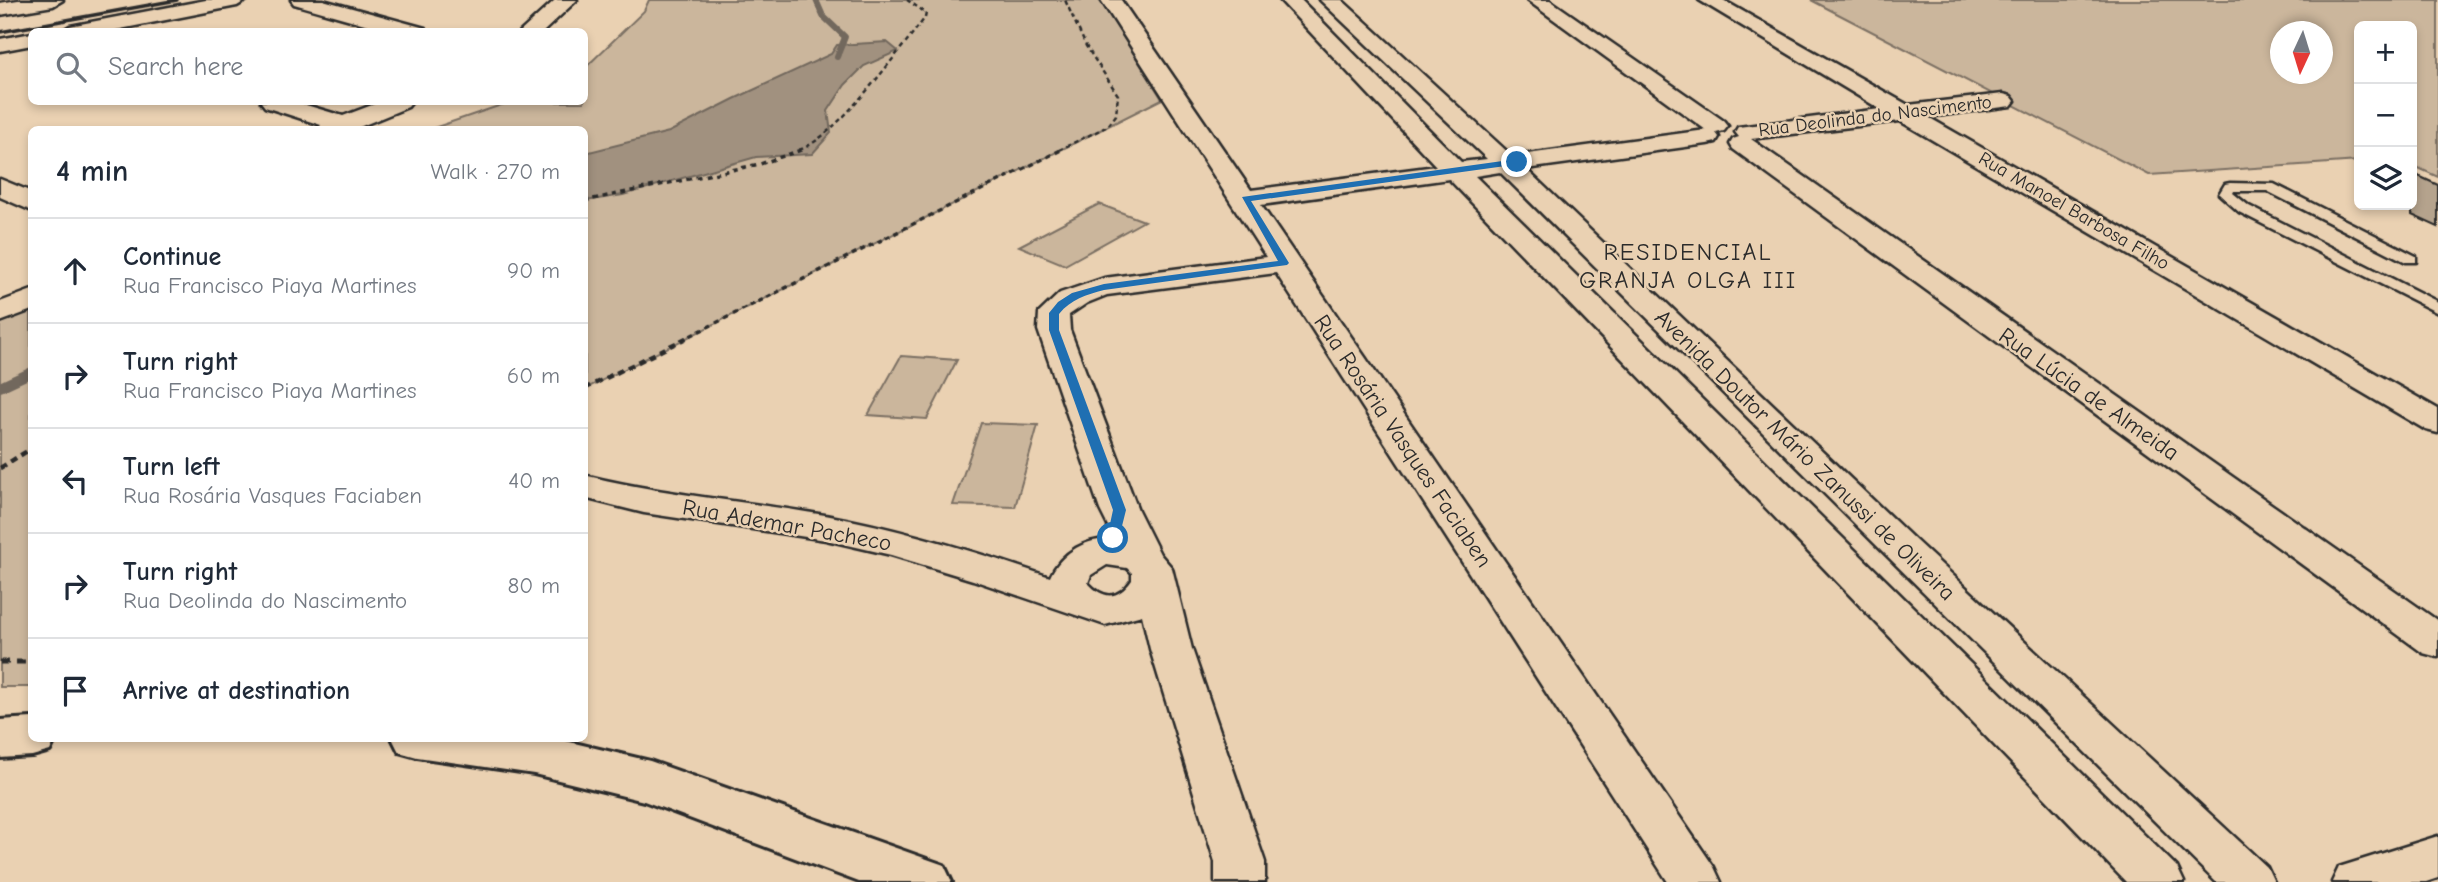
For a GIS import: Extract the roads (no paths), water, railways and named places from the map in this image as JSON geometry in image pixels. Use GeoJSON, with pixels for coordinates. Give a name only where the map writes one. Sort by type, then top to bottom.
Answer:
{"type":"FeatureCollection","features":[{"type":"Feature","properties":{"kind":"street"},"geometry":{"type":"LineString","coordinates":[[0,9],[53,0]]}},
{"type":"Feature","properties":{"kind":"street"},"geometry":{"type":"LineString","coordinates":[[91,28],[237,0]]}},
{"type":"Feature","properties":{"kind":"street"},"geometry":{"type":"LineString","coordinates":[[301,0],[403,28]]}},
{"type":"Feature","properties":{"kind":"street"},"geometry":{"type":"LineString","coordinates":[[535,28],[567,0]]}},
{"type":"Feature","properties":{"kind":"street","name":"Rua Rosária Vasques Faciaben"},"geometry":{"type":"LineString","coordinates":[[1111,0],[1696,882]]}},
{"type":"Feature","properties":{"kind":"street","name":"Avenida Doutor Mário Zanussi de Oliveira"},"geometry":{"type":"LineString","coordinates":[[1290,0],[1403,119],[2159,882]]}},
{"type":"Feature","properties":{"kind":"street","name":"Avenida Doutor Mário Zanussi de Oliveira"},"geometry":{"type":"LineString","coordinates":[[1331,0],[1453,112],[1503,164],[2249,882]]}},
{"type":"Feature","properties":{"kind":"street","name":"Rua Lúcia de Almeida"},"geometry":{"type":"LineString","coordinates":[[1537,0],[2438,642]]}},
{"type":"Feature","properties":{"kind":"street","name":"Rua Manoel Barbosa Filho"},"geometry":{"type":"LineString","coordinates":[[1709,0],[2438,423]]}},
{"type":"Feature","properties":{"kind":"street"},"geometry":{"type":"LineString","coordinates":[[0,45],[28,40]]}},
{"type":"Feature","properties":{"kind":"street","name":"Rua Deolinda do Nascimento"},"geometry":{"type":"LineString","coordinates":[[1245,199],[2003,101]]}},
{"type":"Feature","properties":{"kind":"street"},"geometry":{"type":"LineString","coordinates":[[281,105],[334,126]]}},
{"type":"Feature","properties":{"kind":"street"},"geometry":{"type":"LineString","coordinates":[[340,126],[392,105]]}},
{"type":"Feature","properties":{"kind":"street"},"geometry":{"type":"LineString","coordinates":[[0,187],[28,201]]}},
{"type":"Feature","properties":{"kind":"street"},"geometry":{"type":"LineString","coordinates":[[1240,882],[1240,862],[1171,649],[1149,569],[1119,510],[1054,330],[1054,313],[1061,304],[1076,295],[1104,287],[1284,263]]}},
{"type":"Feature","properties":{"kind":"street"},"geometry":{"type":"LineString","coordinates":[[0,313],[28,301]]}},
{"type":"Feature","properties":{"kind":"street","name":"Rua Ademar Pacheco"},"geometry":{"type":"LineString","coordinates":[[588,487],[697,511],[823,528],[892,542],[988,569],[1085,583],[1135,622],[1156,633],[1171,649]]}},
{"type":"Feature","properties":{"kind":"street"},"geometry":{"type":"LineString","coordinates":[[1085,583],[1113,538],[1119,510]]}},
{"type":"Feature","properties":{"kind":"street"},"geometry":{"type":"LineString","coordinates":[[1121,552],[1149,569],[1152,588],[1135,603],[1121,608],[1085,583],[1121,552]]}},
{"type":"Feature","properties":{"kind":"street"},"geometry":{"type":"LineString","coordinates":[[446,742],[534,754],[650,782],[924,882]]}},
{"type":"Feature","properties":{"kind":"street"},"geometry":{"type":"LineString","coordinates":[[2357,882],[2438,856]]}},
{"type":"Feature","properties":{"kind":"lane"},"geometry":{"type":"LineString","coordinates":[[2411,259],[2269,187],[2230,187],[2226,194],[2244,209],[2438,308]]}},
{"type":"Feature","properties":{"kind":"waterway"},"geometry":{"type":"LineString","coordinates":[[816,0],[823,16],[845,37],[837,57]]}},
{"type":"Feature","properties":{"kind":"waterway"},"geometry":{"type":"LineString","coordinates":[[0,387],[28,374]]}},
{"type":"Feature","properties":{"kind":"railway"},"geometry":{"type":"LineString","coordinates":[[0,32],[177,0]]}},
{"type":"Feature","properties":{"kind":"district","name":"RESIDENCIAL GRANJA OLGA III"},"geometry":{"type":"Point","coordinates":[1688,266]}}]}
